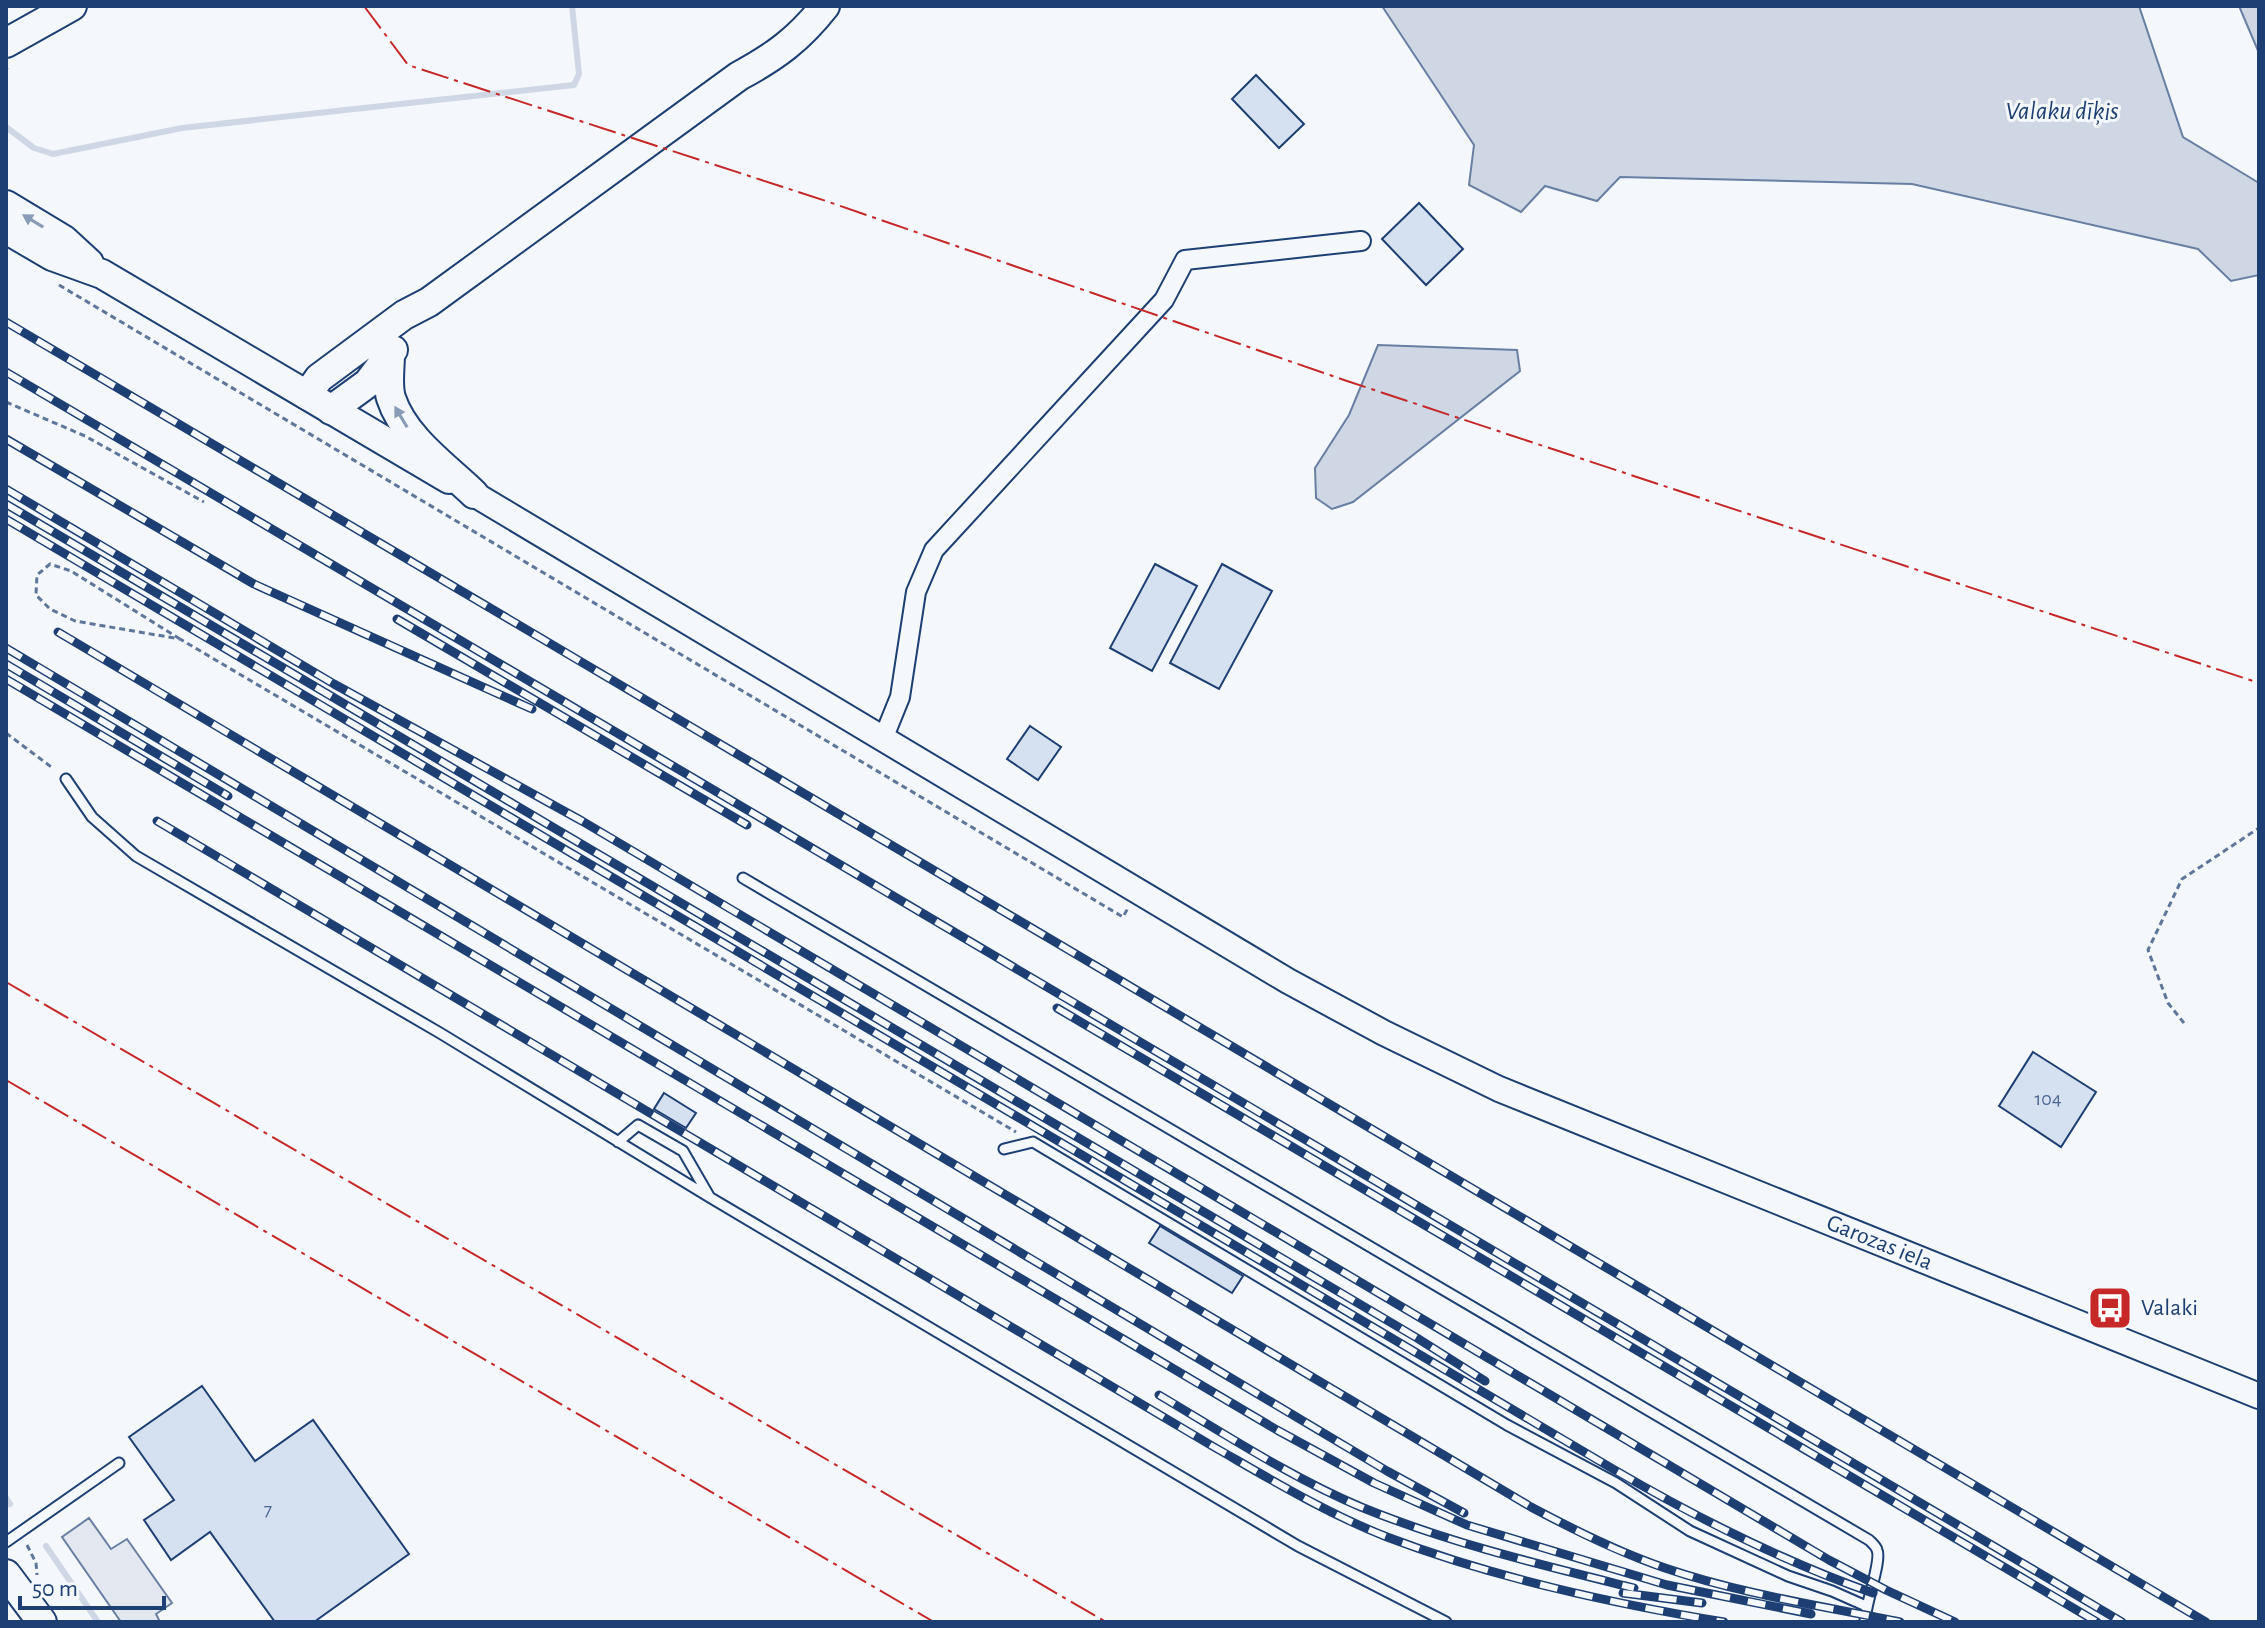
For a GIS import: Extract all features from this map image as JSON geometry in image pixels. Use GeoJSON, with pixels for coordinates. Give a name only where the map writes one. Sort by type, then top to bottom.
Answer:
{"type":"FeatureCollection","features":[{"type":"Feature","properties":{"kind":"main road"},"geometry":{"type":"LineString","coordinates":[[6,43],[72,6]]}},
{"type":"Feature","properties":{"kind":"main road"},"geometry":{"type":"LineString","coordinates":[[739,76],[795,21],[806,6]]}},
{"type":"Feature","properties":{"kind":"main road"},"geometry":{"type":"LineString","coordinates":[[319,403],[319,378],[404,315],[429,302],[739,76],[776,56],[803,33],[825,6]]}},
{"type":"Feature","properties":{"kind":"main road"},"geometry":{"type":"LineString","coordinates":[[6,205],[64,240],[102,274]]}},
{"type":"Feature","properties":{"kind":"main road"},"geometry":{"type":"LineString","coordinates":[[6,229],[52,256],[102,274],[474,494]]}},
{"type":"Feature","properties":{"kind":"main road"},"geometry":{"type":"LineString","coordinates":[[319,403],[368,383],[429,302]]}},
{"type":"Feature","properties":{"kind":"main road"},"geometry":{"type":"LineString","coordinates":[[390,354],[390,396],[400,418],[421,444],[474,494]]}},
{"type":"Feature","properties":{"kind":"main road","name":"Garozas iela"},"geometry":{"type":"LineString","coordinates":[[474,494],[1288,981],[1384,1033],[1499,1089],[2259,1396]]}},
{"type":"Feature","properties":{"kind":"main road"},"geometry":{"type":"LineString","coordinates":[[6,1574],[42,1622]]}},
{"type":"Feature","properties":{"kind":"street"},"geometry":{"type":"LineString","coordinates":[[883,739],[900,697],[916,592],[934,550],[1164,300],[1185,260],[1361,241]]}},
{"type":"Feature","properties":{"kind":"lane"},"geometry":{"type":"LineString","coordinates":[[66,779],[92,817],[136,856],[440,1033],[711,1198],[1298,1546],[1446,1622]]}},
{"type":"Feature","properties":{"kind":"lane"},"geometry":{"type":"LineString","coordinates":[[743,878],[1869,1540],[1878,1552],[1878,1564],[1866,1606],[1865,1622]]}},
{"type":"Feature","properties":{"kind":"lane"},"geometry":{"type":"LineString","coordinates":[[618,1142],[638,1125],[683,1151],[711,1198]]}},
{"type":"Feature","properties":{"kind":"lane"},"geometry":{"type":"LineString","coordinates":[[1004,1149],[1033,1142],[1507,1425],[1616,1483],[1690,1531],[1788,1576],[1866,1606]]}},
{"type":"Feature","properties":{"kind":"lane"},"geometry":{"type":"LineString","coordinates":[[6,1542],[119,1463]]}},
{"type":"Feature","properties":{"kind":"path"},"geometry":{"type":"LineString","coordinates":[[49,279],[1123,917]]}},
{"type":"Feature","properties":{"kind":"path"},"geometry":{"type":"LineString","coordinates":[[6,402],[85,436],[204,502]]}},
{"type":"Feature","properties":{"kind":"path"},"geometry":{"type":"LineString","coordinates":[[180,639],[75,621],[50,609],[36,595],[37,575],[50,564],[71,571],[180,639],[1033,1142]]}},
{"type":"Feature","properties":{"kind":"path"},"geometry":{"type":"LineString","coordinates":[[6,733],[66,779]]}},
{"type":"Feature","properties":{"kind":"path"},"geometry":{"type":"LineString","coordinates":[[2184,1023],[2168,1003],[2148,950],[2182,879],[2259,828]]}},
{"type":"Feature","properties":{"kind":"path"},"geometry":{"type":"LineString","coordinates":[[20,1532],[33,1554],[40,1582]]}},
{"type":"Feature","properties":{"kind":"shaded area"},"geometry":{"type":"Polygon","coordinates":[[[89,1518],[111,1549],[127,1539],[172,1603],[156,1614],[160,1622],[121,1622],[62,1537],[89,1518]]]}},
{"type":"Feature","properties":{"kind":"water","name":"Valaku dīķis"},"geometry":{"type":"Polygon","coordinates":[[[1382,6],[2139,6],[2183,137],[2259,183],[2259,275],[2231,281],[2198,249],[1912,184],[1620,177],[1597,201],[1545,186],[1521,212],[1469,185],[1474,145],[1382,6]]]}},
{"type":"Feature","properties":{"kind":"water"},"geometry":{"type":"Polygon","coordinates":[[[2239,6],[2259,6],[2259,53],[2239,6]]]}},
{"type":"Feature","properties":{"kind":"water"},"geometry":{"type":"Polygon","coordinates":[[[1378,345],[1517,350],[1520,371],[1353,502],[1332,509],[1316,498],[1315,468],[1349,415],[1378,345]]]}},
{"type":"Feature","properties":{"kind":"building"},"geometry":{"type":"Polygon","coordinates":[[[1256,75],[1304,124],[1279,148],[1232,99],[1256,75]]]}},
{"type":"Feature","properties":{"kind":"building"},"geometry":{"type":"Polygon","coordinates":[[[1419,203],[1463,249],[1426,285],[1382,239],[1419,203]]]}},
{"type":"Feature","properties":{"kind":"building"},"geometry":{"type":"Polygon","coordinates":[[[1155,564],[1197,586],[1152,671],[1110,648],[1155,564]]]}},
{"type":"Feature","properties":{"kind":"building"},"geometry":{"type":"Polygon","coordinates":[[[1222,564],[1272,591],[1219,689],[1170,663],[1222,564]]]}},
{"type":"Feature","properties":{"kind":"building"},"geometry":{"type":"Polygon","coordinates":[[[1030,726],[1061,747],[1038,780],[1007,759],[1030,726]]]}},
{"type":"Feature","properties":{"kind":"building"},"geometry":{"type":"Polygon","coordinates":[[[2033,1052],[2096,1092],[2061,1147],[1999,1106],[2033,1052]]]}},
{"type":"Feature","properties":{"kind":"building"},"geometry":{"type":"Polygon","coordinates":[[[664,1093],[696,1113],[686,1128],[654,1109],[664,1093]]]}},
{"type":"Feature","properties":{"kind":"building"},"geometry":{"type":"Polygon","coordinates":[[[1160,1226],[1243,1276],[1232,1293],[1149,1243],[1160,1226]]]}},
{"type":"Feature","properties":{"kind":"building"},"geometry":{"type":"Polygon","coordinates":[[[202,1386],[255,1461],[313,1420],[409,1554],[314,1622],[275,1622],[210,1532],[171,1560],[144,1520],[174,1500],[129,1437],[202,1386]]]}},
{"type":"Feature","properties":{"kind":"waterway"},"geometry":{"type":"LineString","coordinates":[[6,127],[34,148],[53,154],[182,128],[574,85],[579,74],[572,6]]}},
{"type":"Feature","properties":{"kind":"waterway"},"geometry":{"type":"LineString","coordinates":[[6,1498],[10,1504]]}},
{"type":"Feature","properties":{"kind":"waterway"},"geometry":{"type":"LineString","coordinates":[[46,1546],[98,1622]]}},
{"type":"Feature","properties":{"kind":"railway"},"geometry":{"type":"LineString","coordinates":[[6,322],[2206,1622]]}},
{"type":"Feature","properties":{"kind":"railway"},"geometry":{"type":"LineString","coordinates":[[6,372],[2122,1622]]}},
{"type":"Feature","properties":{"kind":"railway"},"geometry":{"type":"LineString","coordinates":[[6,439],[254,584],[532,709]]}},
{"type":"Feature","properties":{"kind":"railway"},"geometry":{"type":"LineString","coordinates":[[6,489],[334,684],[582,821],[1829,1560],[1955,1622]]}},
{"type":"Feature","properties":{"kind":"railway"},"geometry":{"type":"LineString","coordinates":[[6,504],[1485,1381]]}},
{"type":"Feature","properties":{"kind":"railway"},"geometry":{"type":"LineString","coordinates":[[6,519],[1613,1469],[1740,1537],[1873,1593]]}},
{"type":"Feature","properties":{"kind":"railway"},"geometry":{"type":"LineString","coordinates":[[397,619],[747,825]]}},
{"type":"Feature","properties":{"kind":"railway"},"geometry":{"type":"LineString","coordinates":[[58,632],[1531,1507],[1613,1548],[1694,1577],[1782,1599],[1900,1622]]}},
{"type":"Feature","properties":{"kind":"railway"},"geometry":{"type":"LineString","coordinates":[[6,648],[1387,1471],[1464,1513]]}},
{"type":"Feature","properties":{"kind":"railway"},"geometry":{"type":"LineString","coordinates":[[6,664],[228,796]]}},
{"type":"Feature","properties":{"kind":"railway"},"geometry":{"type":"LineString","coordinates":[[6,679],[1277,1430],[1374,1483],[1467,1525],[1667,1585],[1811,1614]]}},
{"type":"Feature","properties":{"kind":"railway"},"geometry":{"type":"LineString","coordinates":[[157,821],[1214,1447],[1320,1506],[1364,1528],[1469,1565],[1596,1598],[1724,1622]]}},
{"type":"Feature","properties":{"kind":"railway"},"geometry":{"type":"LineString","coordinates":[[1057,1008],[2097,1622]]}},
{"type":"Feature","properties":{"kind":"railway"},"geometry":{"type":"LineString","coordinates":[[1159,1395],[1283,1469],[1361,1507],[1462,1542],[1634,1588]]}},
{"type":"Feature","properties":{"kind":"railway"},"geometry":{"type":"LineString","coordinates":[[1623,1593],[1702,1603]]}},
{"type":"Feature","properties":{"kind":"power"},"geometry":{"type":"LineString","coordinates":[[364,6],[408,65],[826,201],[1347,381],[2259,683]]}},
{"type":"Feature","properties":{"kind":"power"},"geometry":{"type":"LineString","coordinates":[[6,982],[1106,1622]]}},
{"type":"Feature","properties":{"kind":"power"},"geometry":{"type":"LineString","coordinates":[[6,1080],[934,1622]]}},
{"type":"Feature","properties":{"kind":"place","name":"Valaki"},"geometry":{"type":"Point","coordinates":[2110,1308]}}]}
